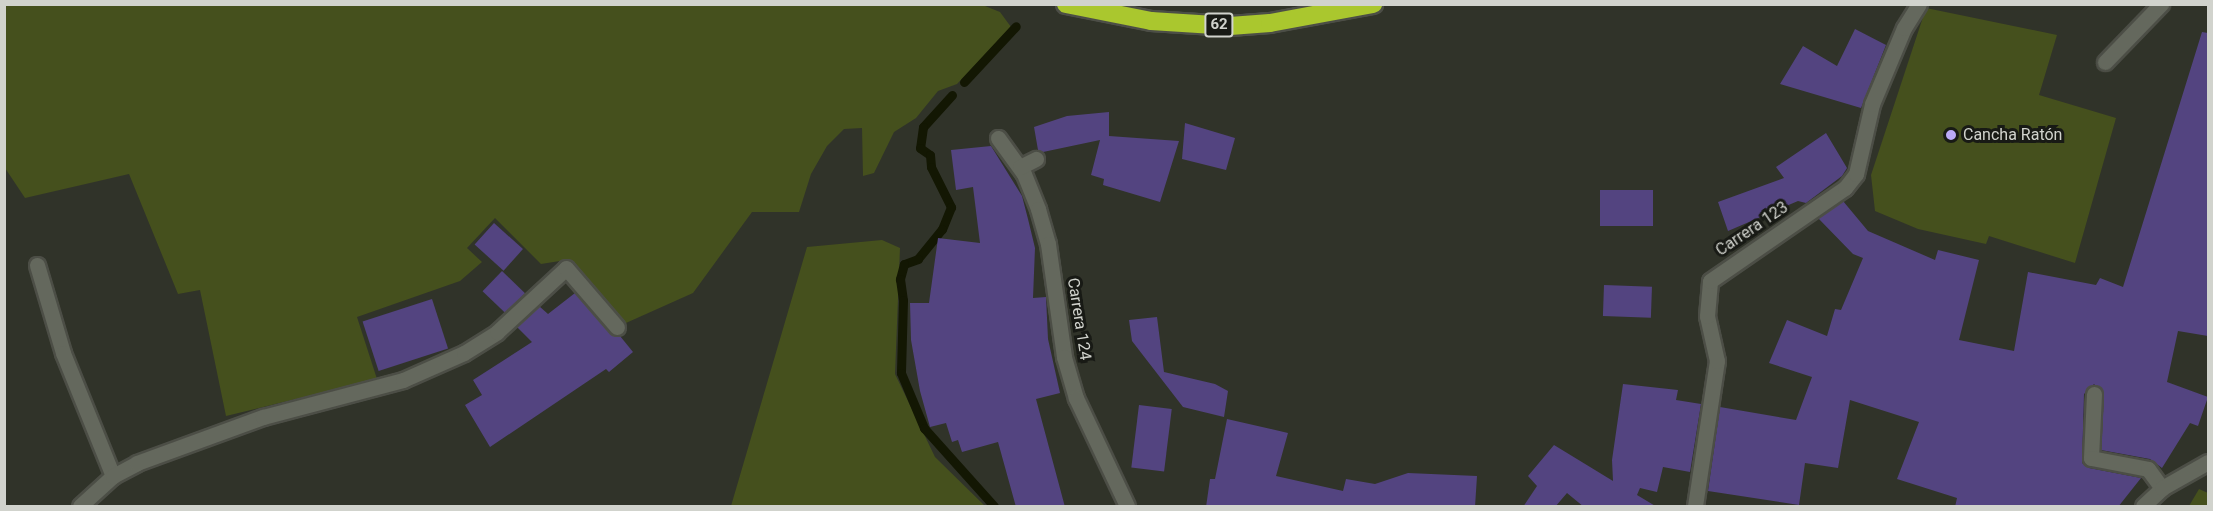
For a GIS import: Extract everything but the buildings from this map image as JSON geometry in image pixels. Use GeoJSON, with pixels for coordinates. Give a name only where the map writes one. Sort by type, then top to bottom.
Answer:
{"type":"FeatureCollection","features":[{"type":"Feature","properties":{"kind":"highway","name":"62"},"geometry":{"type":"LineString","coordinates":[[1066,4],[1151,21],[1230,26],[1270,24],[1373,4]]}},
{"type":"Feature","properties":{"kind":"street"},"geometry":{"type":"LineString","coordinates":[[2105,62],[2161,4]]}},
{"type":"Feature","properties":{"kind":"street","name":"Carrera 123"},"geometry":{"type":"LineString","coordinates":[[1695,507],[1717,361],[1707,316],[1710,281],[1851,181],[1856,174],[1872,105],[1904,28],[1918,8]]}},
{"type":"Feature","properties":{"kind":"street","name":"Carrera 124"},"geometry":{"type":"LineString","coordinates":[[998,138],[1020,167],[1048,244],[1064,357],[1076,398],[1127,507]]}},
{"type":"Feature","properties":{"kind":"street"},"geometry":{"type":"LineString","coordinates":[[1020,167],[1036,159]]}},
{"type":"Feature","properties":{"kind":"street"},"geometry":{"type":"LineString","coordinates":[[37,266],[59,342],[113,476]]}},
{"type":"Feature","properties":{"kind":"street"},"geometry":{"type":"LineString","coordinates":[[80,507],[113,476],[137,463],[263,417],[417,375],[464,353],[496,332],[566,268],[616,327]]}},
{"type":"Feature","properties":{"kind":"street"},"geometry":{"type":"LineString","coordinates":[[2094,394],[2091,458],[2148,469],[2162,488]]}},
{"type":"Feature","properties":{"kind":"street"},"geometry":{"type":"LineString","coordinates":[[2143,507],[2162,488],[2208,462]]}},
{"type":"Feature","properties":{"kind":"green space"},"geometry":{"type":"Polygon","coordinates":[[[980,4],[1000,12],[1011,27],[957,84],[938,91],[916,118],[894,132],[874,173],[863,176],[862,128],[844,129],[827,146],[811,174],[799,212],[752,212],[693,293],[617,327],[566,260],[541,264],[495,218],[467,248],[482,262],[460,281],[357,317],[377,379],[226,416],[200,290],[178,294],[129,174],[25,198],[5,168],[4,5],[980,4]]]}},
{"type":"Feature","properties":{"kind":"green space","name":"Cancha Ratón"},"geometry":{"type":"Polygon","coordinates":[[[1926,8],[2057,35],[2039,95],[2116,118],[2075,263],[1989,236],[1986,244],[1918,229],[1875,211],[1871,175],[1926,8]]]}},
{"type":"Feature","properties":{"kind":"green space"},"geometry":{"type":"Polygon","coordinates":[[[882,240],[900,248],[895,374],[935,457],[985,506],[731,506],[807,247],[882,240]]]}},
{"type":"Feature","properties":{"kind":"green space"},"geometry":{"type":"Polygon","coordinates":[[[2199,489],[2208,493],[2208,506],[2189,506],[2199,489]]]}},
{"type":"Feature","properties":{"kind":"waterway"},"geometry":{"type":"LineString","coordinates":[[964,82],[1016,26]]}},
{"type":"Feature","properties":{"kind":"waterway"},"geometry":{"type":"LineString","coordinates":[[952,95],[923,127],[920,148],[930,155],[931,167],[951,207],[942,229],[918,259],[904,264],[900,279],[903,300],[901,373],[924,428],[994,506]]}},
{"type":"Feature","properties":{"kind":"place","name":"Cancha Ratón"},"geometry":{"type":"Point","coordinates":[1951,135]}}]}
